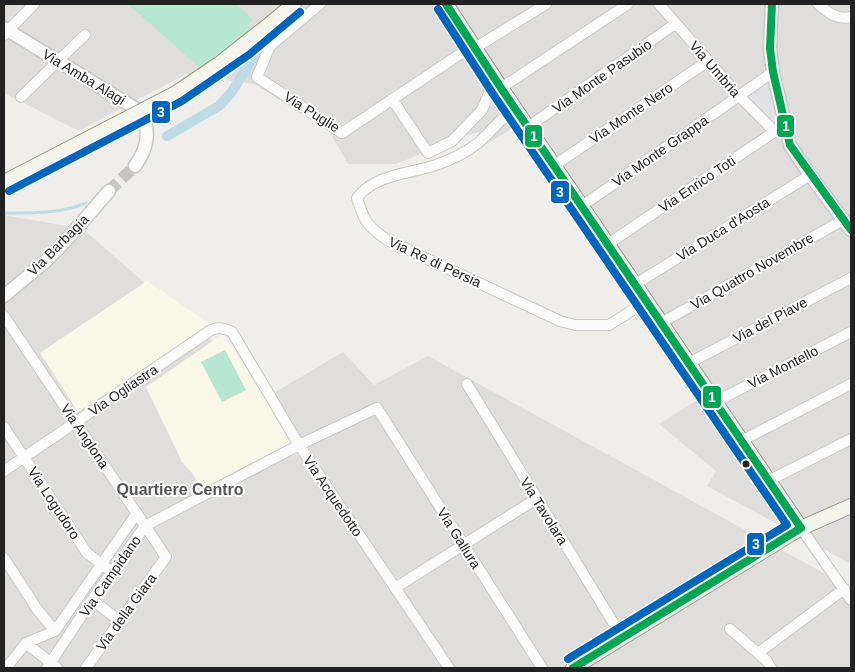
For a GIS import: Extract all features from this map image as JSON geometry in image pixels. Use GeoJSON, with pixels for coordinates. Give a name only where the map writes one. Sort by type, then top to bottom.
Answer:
{"type":"FeatureCollection","features":[{"type":"Feature","properties":{"kind":"main road"},"geometry":{"type":"LineString","coordinates":[[4,182],[176,93],[225,60],[294,4]]}},
{"type":"Feature","properties":{"kind":"main road"},"geometry":{"type":"LineString","coordinates":[[446,4],[801,528]]}},
{"type":"Feature","properties":{"kind":"main road"},"geometry":{"type":"LineString","coordinates":[[573,668],[801,528],[851,506]]}},
{"type":"Feature","properties":{"kind":"street"},"geometry":{"type":"LineString","coordinates":[[5,31],[34,4]]}},
{"type":"Feature","properties":{"kind":"street","name":"Via Puglie"},"geometry":{"type":"LineString","coordinates":[[320,4],[270,46],[257,77],[342,134],[466,50],[475,48],[546,4]]}},
{"type":"Feature","properties":{"kind":"street"},"geometry":{"type":"LineString","coordinates":[[392,100],[428,153],[452,141],[482,110],[498,83],[628,4]]}},
{"type":"Feature","properties":{"kind":"street","name":"Via Umbria"},"geometry":{"type":"LineString","coordinates":[[659,4],[739,96],[774,131]]}},
{"type":"Feature","properties":{"kind":"street"},"geometry":{"type":"LineString","coordinates":[[772,4],[770,48],[773,72],[790,145],[851,230]]}},
{"type":"Feature","properties":{"kind":"street"},"geometry":{"type":"LineString","coordinates":[[818,4],[831,14],[842,19],[851,17]]}},
{"type":"Feature","properties":{"kind":"street","name":"Via Monte Pasubio"},"geometry":{"type":"LineString","coordinates":[[528,127],[675,24]]}},
{"type":"Feature","properties":{"kind":"street","name":"Via Amba Alagi"},"geometry":{"type":"LineString","coordinates":[[5,31],[138,110],[144,118],[148,134],[143,152],[135,166]]}},
{"type":"Feature","properties":{"kind":"street"},"geometry":{"type":"LineString","coordinates":[[21,97],[85,35]]}},
{"type":"Feature","properties":{"kind":"street","name":"Via Monte Nero"},"geometry":{"type":"LineString","coordinates":[[554,165],[708,61]]}},
{"type":"Feature","properties":{"kind":"street","name":"Via Monte Grappa"},"geometry":{"type":"LineString","coordinates":[[582,206],[773,72]]}},
{"type":"Feature","properties":{"kind":"street","name":"Via Re di Persia"},"geometry":{"type":"LineString","coordinates":[[515,108],[478,143],[460,155],[372,184],[362,191],[357,198],[361,214],[370,228],[389,241],[560,321],[575,325],[609,325],[647,301]]}},
{"type":"Feature","properties":{"kind":"street","name":"Via Enrico Toti"},"geometry":{"type":"LineString","coordinates":[[608,244],[786,124]]}},
{"type":"Feature","properties":{"kind":"street","name":"Via Duca d'Aosta"},"geometry":{"type":"LineString","coordinates":[[636,284],[810,175]]}},
{"type":"Feature","properties":{"kind":"street","name":"Via Barbagia"},"geometry":{"type":"LineString","coordinates":[[4,296],[46,261],[109,191]]}},
{"type":"Feature","properties":{"kind":"street","name":"Via Quattro Novembre"},"geometry":{"type":"LineString","coordinates":[[661,323],[843,220]]}},
{"type":"Feature","properties":{"kind":"street","name":"Via del Piave"},"geometry":{"type":"LineString","coordinates":[[689,363],[851,278]]}},
{"type":"Feature","properties":{"kind":"street","name":"Via Anglona"},"geometry":{"type":"LineString","coordinates":[[4,316],[166,557]]}},
{"type":"Feature","properties":{"kind":"street","name":"Via Ogliastra"},"geometry":{"type":"LineString","coordinates":[[4,471],[211,330],[218,328]]}},
{"type":"Feature","properties":{"kind":"street","name":"Via Acquedotto"},"geometry":{"type":"LineString","coordinates":[[218,328],[225,328],[232,332],[299,444],[449,668]]}},
{"type":"Feature","properties":{"kind":"street","name":"Via Montello"},"geometry":{"type":"LineString","coordinates":[[715,402],[851,332]]}},
{"type":"Feature","properties":{"kind":"street","name":"Via Tavolara"},"geometry":{"type":"LineString","coordinates":[[467,384],[622,637]]}},
{"type":"Feature","properties":{"kind":"street"},"geometry":{"type":"LineString","coordinates":[[741,441],[851,384]]}},
{"type":"Feature","properties":{"kind":"street","name":"Via Campidano"},"geometry":{"type":"LineString","coordinates":[[52,667],[92,600],[145,526],[299,444],[377,408]]}},
{"type":"Feature","properties":{"kind":"street","name":"Via Gallura"},"geometry":{"type":"LineString","coordinates":[[377,408],[542,668]]}},
{"type":"Feature","properties":{"kind":"street","name":"Via Logudoro"},"geometry":{"type":"LineString","coordinates":[[4,427],[87,553],[112,572]]}},
{"type":"Feature","properties":{"kind":"street"},"geometry":{"type":"LineString","coordinates":[[768,481],[851,439]]}},
{"type":"Feature","properties":{"kind":"street"},"geometry":{"type":"LineString","coordinates":[[395,588],[536,499]]}},
{"type":"Feature","properties":{"kind":"street","name":"Via Campidano"},"geometry":{"type":"LineString","coordinates":[[55,631],[137,513]]}},
{"type":"Feature","properties":{"kind":"street"},"geometry":{"type":"LineString","coordinates":[[801,528],[851,600]]}},
{"type":"Feature","properties":{"kind":"street","name":"Via della Giara"},"geometry":{"type":"LineString","coordinates":[[86,668],[166,557]]}},
{"type":"Feature","properties":{"kind":"street"},"geometry":{"type":"LineString","coordinates":[[4,558],[37,609],[55,631],[26,643],[6,668]]}},
{"type":"Feature","properties":{"kind":"street"},"geometry":{"type":"LineString","coordinates":[[758,653],[844,589]]}},
{"type":"Feature","properties":{"kind":"street"},"geometry":{"type":"LineString","coordinates":[[92,600],[120,621]]}},
{"type":"Feature","properties":{"kind":"street"},"geometry":{"type":"LineString","coordinates":[[730,629],[772,668]]}},
{"type":"Feature","properties":{"kind":"street"},"geometry":{"type":"LineString","coordinates":[[26,643],[52,667]]}},
{"type":"Feature","properties":{"kind":"shaded area"},"geometry":{"type":"Polygon","coordinates":[[[4,4],[851,4],[851,564],[707,486],[716,471],[659,424],[699,399],[659,335],[519,124],[487,144],[478,132],[396,164],[348,164],[329,131],[254,84],[186,74],[79,131],[4,93],[4,4]]]}},
{"type":"Feature","properties":{"kind":"shaded area"},"geometry":{"type":"Polygon","coordinates":[[[772,78],[781,122],[776,125],[747,99],[746,95],[772,78]]]}},
{"type":"Feature","properties":{"kind":"shaded area"},"geometry":{"type":"Polygon","coordinates":[[[4,215],[83,229],[272,394],[343,352],[374,385],[428,356],[851,588],[851,668],[4,668],[4,215]]]}},
{"type":"Feature","properties":{"kind":"shaded area"},"geometry":{"type":"Polygon","coordinates":[[[147,281],[210,324],[188,339],[189,341],[182,343],[78,412],[40,353],[147,281]]]}},
{"type":"Feature","properties":{"kind":"shaded area"},"geometry":{"type":"Polygon","coordinates":[[[223,334],[283,425],[292,442],[202,489],[182,462],[146,387],[223,334]]]}},
{"type":"Feature","properties":{"kind":"green space"},"geometry":{"type":"Polygon","coordinates":[[[128,4],[236,4],[253,20],[248,25],[253,30],[202,70],[128,4]]]}},
{"type":"Feature","properties":{"kind":"green space"},"geometry":{"type":"Polygon","coordinates":[[[225,350],[246,390],[222,402],[201,362],[225,350]]]}},
{"type":"Feature","properties":{"kind":"waterway"},"geometry":{"type":"LineString","coordinates":[[167,136],[219,106],[231,93],[266,37]]}},
{"type":"Feature","properties":{"kind":"waterway"},"geometry":{"type":"LineString","coordinates":[[4,213],[56,211],[86,203]]}},
{"type":"Feature","properties":{"kind":"tunnel"},"geometry":{"type":"LineString","coordinates":[[109,191],[135,166]]}},
{"type":"Feature","properties":{"kind":"transit line","name":"1"},"geometry":{"type":"LineString","coordinates":[[446,4],[501,88],[801,528]]}},
{"type":"Feature","properties":{"kind":"transit line","name":"1"},"geometry":{"type":"LineString","coordinates":[[772,4],[770,48],[773,72],[790,145],[851,230]]}},
{"type":"Feature","properties":{"kind":"transit line","name":"3"},"geometry":{"type":"LineString","coordinates":[[438,9],[493,94],[787,525],[568,659]]}},
{"type":"Feature","properties":{"kind":"transit line","name":"3"},"geometry":{"type":"LineString","coordinates":[[9,191],[182,101],[250,54],[300,12]]}},
{"type":"Feature","properties":{"kind":"transit line","name":"1"},"geometry":{"type":"LineString","coordinates":[[573,668],[801,528]]}},
{"type":"Feature","properties":{"kind":"district","name":"Quartiere Centro"},"geometry":{"type":"Point","coordinates":[180,489]}}]}
